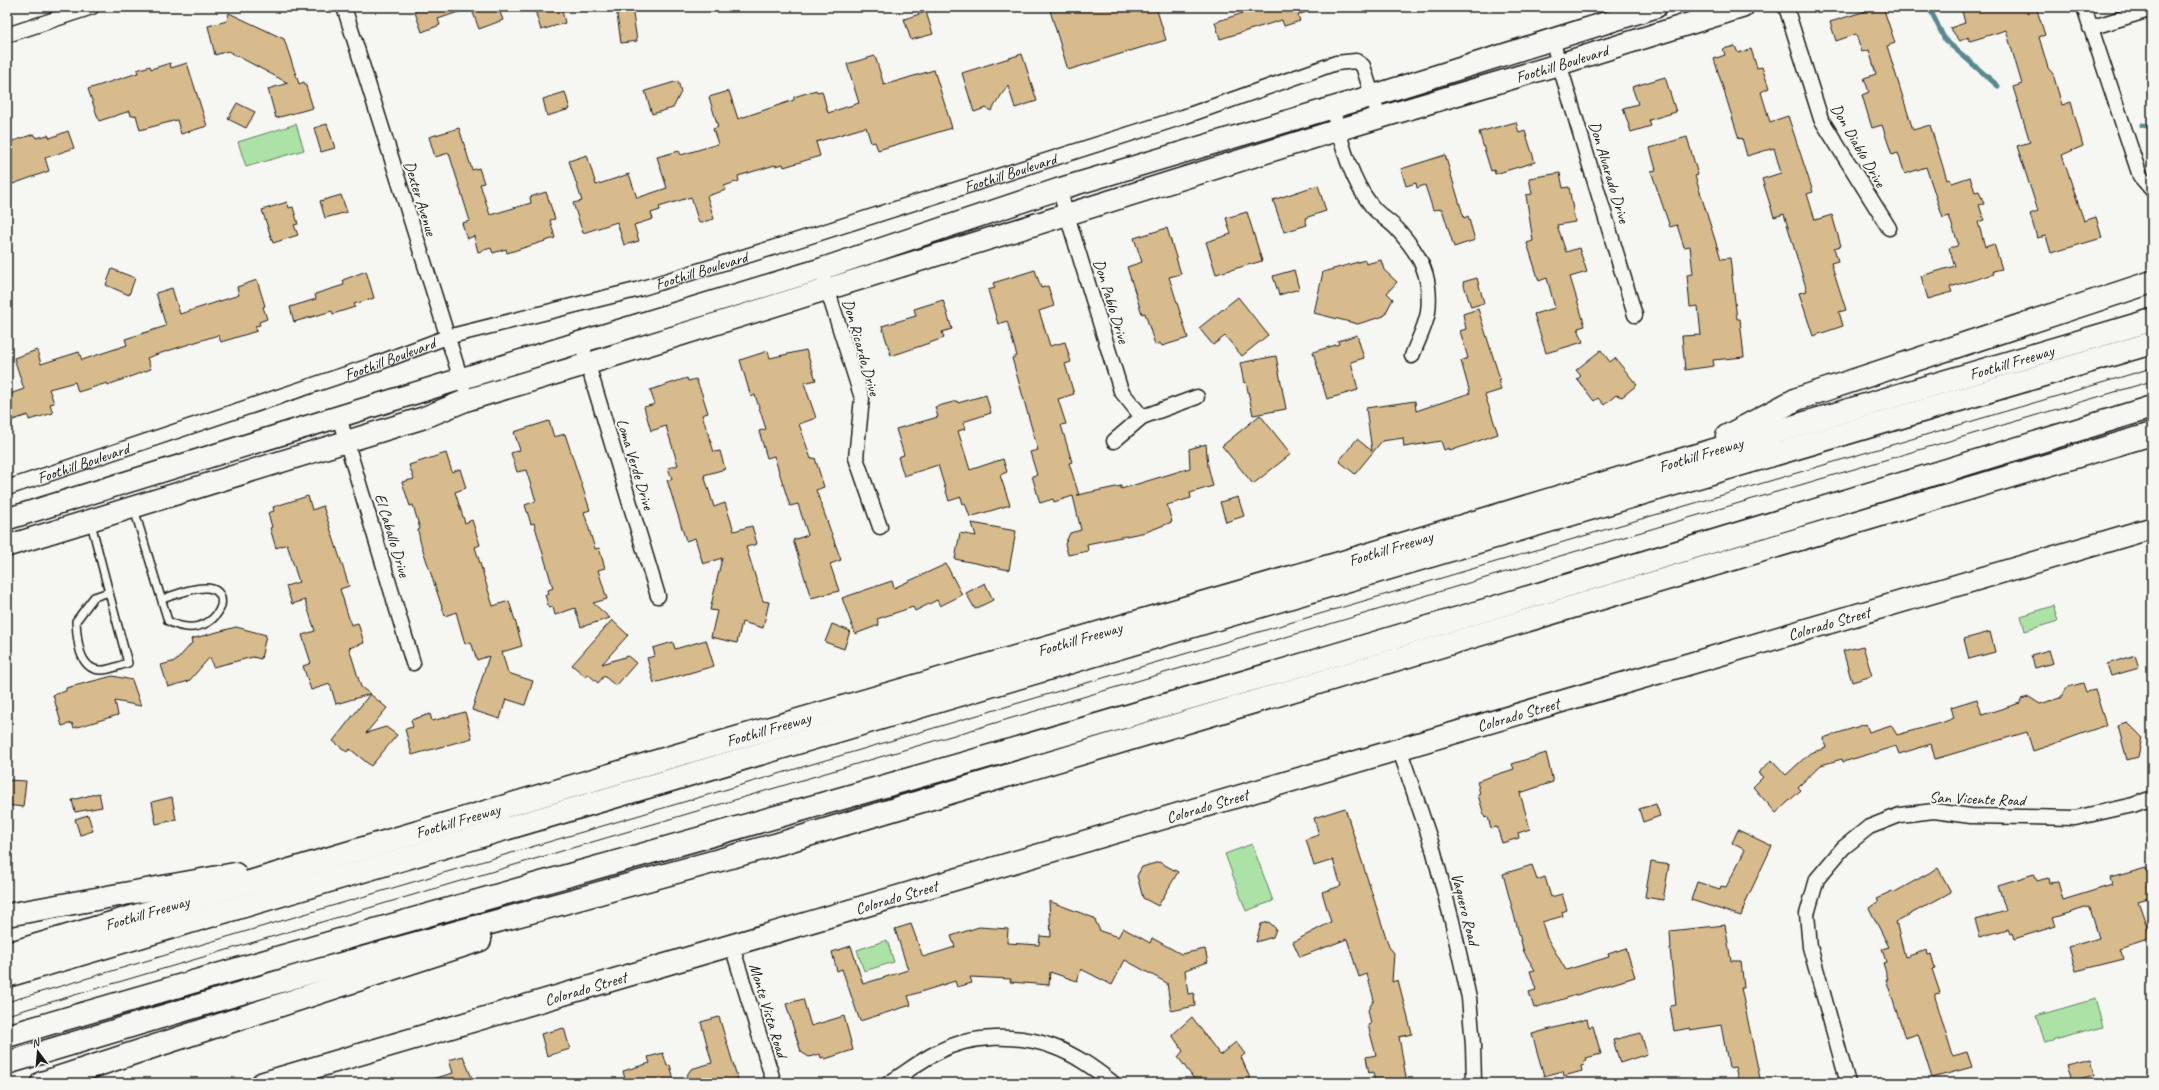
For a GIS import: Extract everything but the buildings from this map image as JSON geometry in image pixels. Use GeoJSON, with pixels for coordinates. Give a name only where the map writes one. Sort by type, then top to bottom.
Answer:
{"type":"FeatureCollection","features":[{"type":"Feature","properties":{"kind":"highway"},"geometry":{"type":"LineString","coordinates":[[1687,458],[1797,399],[2152,282]]}},
{"type":"Feature","properties":{"kind":"highway","name":"Foothill Freeway"},"geometry":{"type":"LineString","coordinates":[[7,954],[345,855],[674,756],[1343,562],[2152,320]]}},
{"type":"Feature","properties":{"kind":"highway"},"geometry":{"type":"LineString","coordinates":[[7,976],[2152,343]]}},
{"type":"Feature","properties":{"kind":"highway"},"geometry":{"type":"LineString","coordinates":[[7,1036],[360,933],[872,790],[1568,587],[2152,407]]}},
{"type":"Feature","properties":{"kind":"highway"},"geometry":{"type":"LineString","coordinates":[[7,1062],[308,973],[778,844],[2152,434]]}},
{"type":"Feature","properties":{"kind":"highway"},"geometry":{"type":"LineString","coordinates":[[42,1083],[778,844]]}},
{"type":"Feature","properties":{"kind":"highway"},"geometry":{"type":"LineString","coordinates":[[7,915],[345,855]]}},
{"type":"Feature","properties":{"kind":"main road","name":"Foothill Boulevard"},"geometry":{"type":"LineString","coordinates":[[7,546],[423,418],[467,400],[587,364],[824,279],[1059,189],[1332,106],[1372,96],[1656,7]]}},
{"type":"Feature","properties":{"kind":"main road","name":"Foothill Boulevard"},"geometry":{"type":"LineString","coordinates":[[7,519],[581,342],[1067,214],[1743,7]]}},
{"type":"Feature","properties":{"kind":"main road","name":"Colorado Street"},"geometry":{"type":"LineString","coordinates":[[262,1083],[2152,528]]}},
{"type":"Feature","properties":{"kind":"street"},"geometry":{"type":"LineString","coordinates":[[7,35],[92,7]]}},
{"type":"Feature","properties":{"kind":"street","name":"Dexter Avenue"},"geometry":{"type":"LineString","coordinates":[[344,7],[467,400]]}},
{"type":"Feature","properties":{"kind":"street","name":"Don Diablo Drive"},"geometry":{"type":"LineString","coordinates":[[1786,7],[1821,119],[1889,228]]}},
{"type":"Feature","properties":{"kind":"street"},"geometry":{"type":"LineString","coordinates":[[2084,7],[2140,176],[2152,190]]}},
{"type":"Feature","properties":{"kind":"street"},"geometry":{"type":"LineString","coordinates":[[2090,28],[2152,9]]}},
{"type":"Feature","properties":{"kind":"street","name":"Don Alvarado Drive"},"geometry":{"type":"LineString","coordinates":[[1552,40],[1635,314]]}},
{"type":"Feature","properties":{"kind":"street","name":"Foothill Boulevard"},"geometry":{"type":"LineString","coordinates":[[7,488],[363,369],[447,337],[636,290],[1183,117],[1336,63],[1356,61],[1363,66],[1379,118]]}},
{"type":"Feature","properties":{"kind":"street"},"geometry":{"type":"LineString","coordinates":[[1332,106],[1338,130],[1359,187],[1372,206],[1397,228],[1416,252],[1427,276],[1428,314],[1412,356]]}},
{"type":"Feature","properties":{"kind":"street","name":"Don Pablo Drive"},"geometry":{"type":"LineString","coordinates":[[1059,189],[1121,391],[1142,417]]}},
{"type":"Feature","properties":{"kind":"street","name":"Don Ricardo Drive"},"geometry":{"type":"LineString","coordinates":[[824,279],[862,398],[856,458],[880,527]]}},
{"type":"Feature","properties":{"kind":"street","name":"Loma Verde Drive"},"geometry":{"type":"LineString","coordinates":[[581,342],[658,596]]}},
{"type":"Feature","properties":{"kind":"street"},"geometry":{"type":"LineString","coordinates":[[1114,441],[1142,417],[1197,397]]}},
{"type":"Feature","properties":{"kind":"street","name":"El Caballo Drive"},"geometry":{"type":"LineString","coordinates":[[339,417],[413,663]]}},
{"type":"Feature","properties":{"kind":"street","name":"Vaquero Road"},"geometry":{"type":"LineString","coordinates":[[1399,748],[1432,845],[1452,921],[1469,998],[1473,1045],[1474,1083]]}},
{"type":"Feature","properties":{"kind":"street","name":"San Vicente Road"},"geometry":{"type":"LineString","coordinates":[[1848,1083],[1810,946],[1807,914],[1817,880],[1843,848],[1869,827],[1900,816],[1934,811],[1971,816],[2075,818],[2133,805],[2152,798]]}},
{"type":"Feature","properties":{"kind":"street","name":"Monte Vista Road"},"geometry":{"type":"LineString","coordinates":[[732,946],[774,1083]]}},
{"type":"Feature","properties":{"kind":"street"},"geometry":{"type":"LineString","coordinates":[[889,1083],[939,1051],[976,1039],[1016,1038],[1054,1046],[1088,1064],[1113,1083]]}},
{"type":"Feature","properties":{"kind":"lane"},"geometry":{"type":"LineString","coordinates":[[133,507],[168,620],[177,626],[202,626],[213,620],[221,610],[221,600],[217,592],[208,588],[196,589],[162,600]]}},
{"type":"Feature","properties":{"kind":"lane"},"geometry":{"type":"LineString","coordinates":[[90,520],[128,663],[101,670],[92,668],[84,659],[77,641],[76,621],[94,597],[109,592]]}},
{"type":"Feature","properties":{"kind":"green space"},"geometry":{"type":"Polygon","coordinates":[[[296,124],[304,150],[246,167],[238,142],[296,124]]]}},
{"type":"Feature","properties":{"kind":"green space"},"geometry":{"type":"Polygon","coordinates":[[[2053,606],[2058,621],[2025,631],[2021,616],[2053,606]]]}},
{"type":"Feature","properties":{"kind":"green space"},"geometry":{"type":"Polygon","coordinates":[[[1252,844],[1273,901],[1246,911],[1225,854],[1252,844]]]}},
{"type":"Feature","properties":{"kind":"green space"},"geometry":{"type":"Polygon","coordinates":[[[887,940],[894,962],[864,971],[857,950],[887,940]]]}},
{"type":"Feature","properties":{"kind":"green space"},"geometry":{"type":"Polygon","coordinates":[[[2095,999],[2103,1027],[2044,1043],[2036,1016],[2095,999]]]}},
{"type":"Feature","properties":{"kind":"waterway"},"geometry":{"type":"LineString","coordinates":[[1929,7],[1945,40],[1998,86]]}},
{"type":"Feature","properties":{"kind":"waterway"},"geometry":{"type":"LineString","coordinates":[[2142,125],[2152,127]]}},
{"type":"Feature","properties":{"kind":"tram line"},"geometry":{"type":"LineString","coordinates":[[7,1002],[2152,368]]}},
{"type":"Feature","properties":{"kind":"tram line"},"geometry":{"type":"LineString","coordinates":[[7,1015],[2152,381]]}}]}
